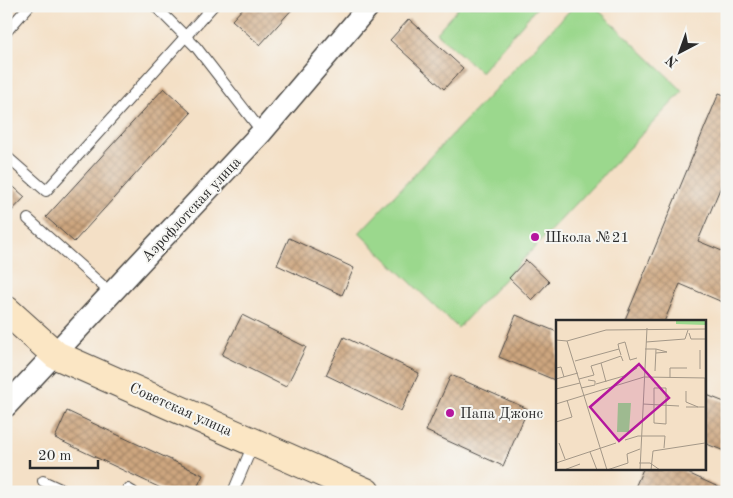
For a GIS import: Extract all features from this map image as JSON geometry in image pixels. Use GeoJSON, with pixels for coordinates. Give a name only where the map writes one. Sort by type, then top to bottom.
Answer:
{"type":"FeatureCollection","features":[{"type":"Feature","properties":{"kind":"main road","name":"Советская улица"},"geometry":{"type":"LineString","coordinates":[[6,310],[56,355],[366,492]]}},
{"type":"Feature","properties":{"kind":"street","name":"Аэрофлотская улица"},"geometry":{"type":"LineString","coordinates":[[6,406],[56,355],[262,132],[369,6]]}},
{"type":"Feature","properties":{"kind":"lane"},"geometry":{"type":"LineString","coordinates":[[6,32],[29,6]]}},
{"type":"Feature","properties":{"kind":"lane"},"geometry":{"type":"LineString","coordinates":[[156,6],[196,46],[262,132]]}},
{"type":"Feature","properties":{"kind":"lane"},"geometry":{"type":"LineString","coordinates":[[6,156],[46,191],[214,6]]}},
{"type":"Feature","properties":{"kind":"lane"},"geometry":{"type":"LineString","coordinates":[[28,219],[112,294]]}},
{"type":"Feature","properties":{"kind":"lane"},"geometry":{"type":"LineString","coordinates":[[233,492],[254,442]]}},
{"type":"Feature","properties":{"kind":"lane"},"geometry":{"type":"LineString","coordinates":[[43,481],[67,492]]}},
{"type":"Feature","properties":{"kind":"lane"},"geometry":{"type":"LineString","coordinates":[[127,492],[128,489],[134,492]]}},
{"type":"Feature","properties":{"kind":"green space"},"geometry":{"type":"Polygon","coordinates":[[[460,6],[538,6],[481,72],[436,33],[460,6]]]}},
{"type":"Feature","properties":{"kind":"green space"},"geometry":{"type":"Polygon","coordinates":[[[574,6],[594,6],[683,91],[458,328],[359,233],[574,6]]]}},
{"type":"Feature","properties":{"kind":"building"},"geometry":{"type":"Polygon","coordinates":[[[245,6],[295,6],[260,45],[232,20],[245,6]]]}},
{"type":"Feature","properties":{"kind":"building"},"geometry":{"type":"Polygon","coordinates":[[[409,19],[463,68],[444,89],[390,40],[409,19]]]}},
{"type":"Feature","properties":{"kind":"building"},"geometry":{"type":"Polygon","coordinates":[[[164,88],[191,113],[74,242],[46,217],[164,88]]]}},
{"type":"Feature","properties":{"kind":"building"},"geometry":{"type":"Polygon","coordinates":[[[719,93],[727,96],[727,172],[698,241],[727,253],[727,304],[680,284],[665,320],[625,320],[719,93]]]}},
{"type":"Feature","properties":{"kind":"building"},"geometry":{"type":"Polygon","coordinates":[[[6,180],[25,197],[6,217],[6,180]]]}},
{"type":"Feature","properties":{"kind":"building"},"geometry":{"type":"Polygon","coordinates":[[[289,238],[354,268],[342,295],[277,265],[289,238]]]}},
{"type":"Feature","properties":{"kind":"building"},"geometry":{"type":"Polygon","coordinates":[[[526,260],[549,282],[532,300],[509,278],[526,260]]]}},
{"type":"Feature","properties":{"kind":"building"},"geometry":{"type":"Polygon","coordinates":[[[242,315],[306,347],[286,387],[222,355],[242,315]]]}},
{"type":"Feature","properties":{"kind":"building"},"geometry":{"type":"Polygon","coordinates":[[[516,315],[556,332],[556,381],[499,357],[516,315]]]}},
{"type":"Feature","properties":{"kind":"building"},"geometry":{"type":"Polygon","coordinates":[[[344,337],[419,373],[401,411],[326,375],[344,337]]]}},
{"type":"Feature","properties":{"kind":"building"},"geometry":{"type":"Polygon","coordinates":[[[451,375],[528,409],[503,466],[426,431],[451,375]]]}},
{"type":"Feature","properties":{"kind":"building"},"geometry":{"type":"Polygon","coordinates":[[[706,395],[727,403],[727,452],[706,444],[706,395]]]}},
{"type":"Feature","properties":{"kind":"building"},"geometry":{"type":"Polygon","coordinates":[[[67,411],[203,475],[195,492],[169,492],[55,438],[67,411]]]}},
{"type":"Feature","properties":{"kind":"building"},"geometry":{"type":"Polygon","coordinates":[[[643,470],[681,470],[725,490],[724,492],[633,492],[643,470]]]}},
{"type":"Feature","properties":{"kind":"place","name":"Школа №21"},"geometry":{"type":"Point","coordinates":[535,237]}},
{"type":"Feature","properties":{"kind":"place","name":"Папа Джонс"},"geometry":{"type":"Point","coordinates":[450,413]}}]}
